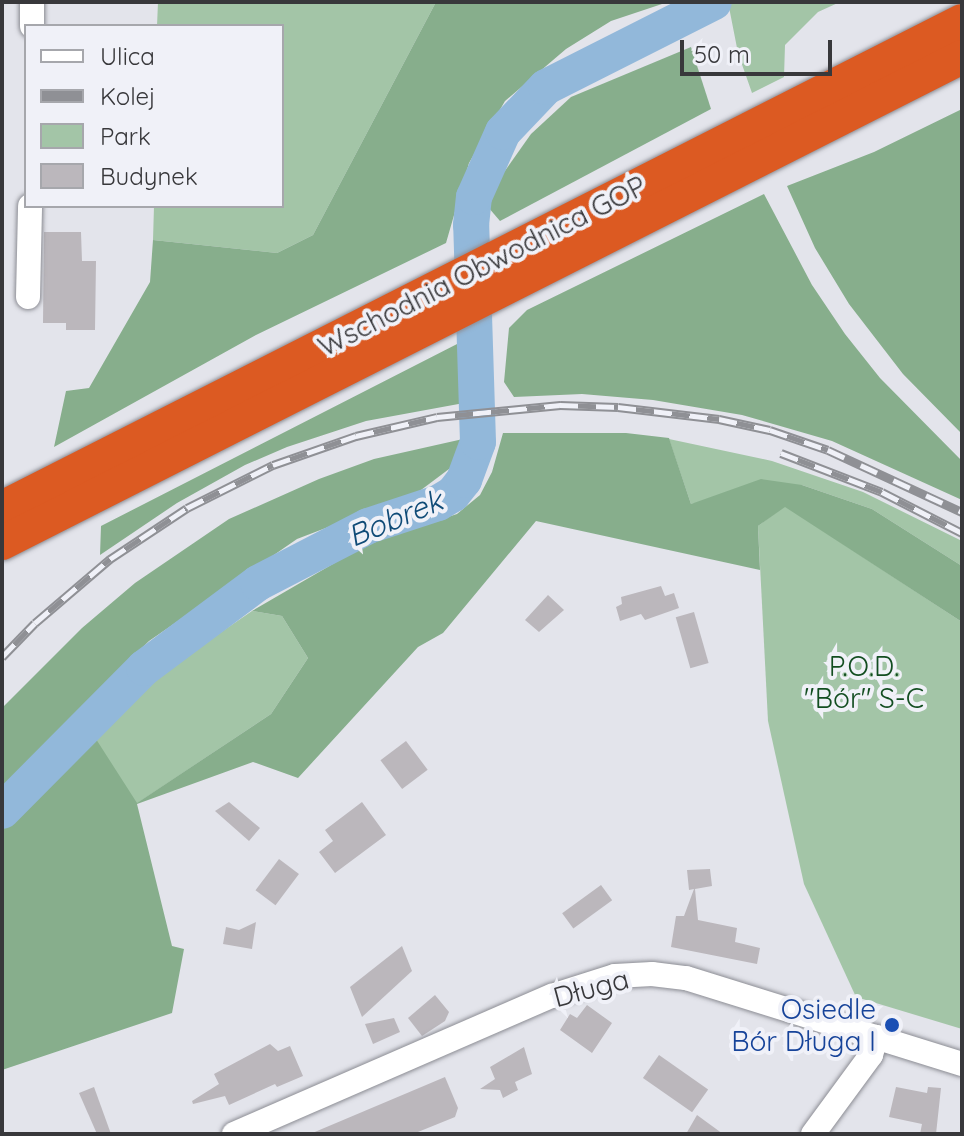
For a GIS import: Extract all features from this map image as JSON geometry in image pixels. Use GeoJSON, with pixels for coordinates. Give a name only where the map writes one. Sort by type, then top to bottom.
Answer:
{"type":"FeatureCollection","features":[{"type":"Feature","properties":{"kind":"highway","name":"Wschodnia Obwodnica GOP"},"geometry":{"type":"LineString","coordinates":[[2,543],[868,86],[962,21]]}},
{"type":"Feature","properties":{"kind":"highway","name":"Wschodnia Obwodnica GOP"},"geometry":{"type":"LineString","coordinates":[[2,508],[868,86],[962,57]]}},
{"type":"Feature","properties":{"kind":"street"},"geometry":{"type":"LineString","coordinates":[[32,2],[32,24]]}},
{"type":"Feature","properties":{"kind":"street"},"geometry":{"type":"LineString","coordinates":[[28,297],[30,208]]}},
{"type":"Feature","properties":{"kind":"street","name":"Długa"},"geometry":{"type":"LineString","coordinates":[[234,1134],[552,996],[615,976],[686,978],[962,1064]]}},
{"type":"Feature","properties":{"kind":"street"},"geometry":{"type":"LineString","coordinates":[[813,1134],[871,1055],[876,1037]]}},
{"type":"Feature","properties":{"kind":"green space"},"geometry":{"type":"Polygon","coordinates":[[[158,2],[436,2],[313,235],[277,253],[153,240],[154,208],[284,208],[284,24],[157,24],[158,2]]]}},
{"type":"Feature","properties":{"kind":"green space"},"geometry":{"type":"Polygon","coordinates":[[[436,2],[668,2],[611,21],[566,49],[505,101],[469,163],[446,243],[256,335],[54,447],[66,391],[89,388],[150,282],[153,240],[277,253],[313,235],[436,2]]]}},
{"type":"Feature","properties":{"kind":"green space"},"geometry":{"type":"Polygon","coordinates":[[[728,2],[840,2],[818,12],[785,45],[784,77],[752,93],[738,53],[728,2]]]}},
{"type":"Feature","properties":{"kind":"green space"},"geometry":{"type":"Polygon","coordinates":[[[691,47],[711,109],[500,221],[488,207],[497,182],[531,134],[571,97],[691,47]]]}},
{"type":"Feature","properties":{"kind":"green space"},"geometry":{"type":"Polygon","coordinates":[[[962,109],[962,434],[903,374],[849,304],[815,248],[787,186],[874,152],[962,109]]]}},
{"type":"Feature","properties":{"kind":"green space"},"geometry":{"type":"Polygon","coordinates":[[[764,194],[812,285],[845,334],[880,378],[962,461],[962,500],[832,441],[742,415],[653,400],[582,394],[514,397],[504,382],[509,328],[527,310],[764,194]]]}},
{"type":"Feature","properties":{"kind":"green space"},"geometry":{"type":"Polygon","coordinates":[[[461,342],[464,403],[366,421],[287,447],[245,465],[177,503],[100,555],[101,526],[461,342]]]}},
{"type":"Feature","properties":{"kind":"green space"},"geometry":{"type":"Polygon","coordinates":[[[503,433],[626,433],[669,438],[691,504],[761,479],[802,485],[872,509],[962,566],[962,622],[785,507],[758,526],[760,570],[536,521],[443,633],[418,647],[298,778],[253,762],[137,804],[172,946],[184,949],[172,1013],[2,1070],[2,708],[82,628],[135,583],[229,519],[319,479],[374,459],[463,439],[457,463],[417,493],[297,539],[149,641],[78,711],[137,803],[271,714],[308,658],[282,616],[252,611],[369,543],[457,514],[480,495],[492,472],[503,433]]]}},
{"type":"Feature","properties":{"kind":"green space"},"geometry":{"type":"Polygon","coordinates":[[[669,439],[772,461],[863,492],[962,541],[962,566],[872,509],[802,485],[691,504],[669,439]]]}},
{"type":"Feature","properties":{"kind":"green space","name":"P.O.D. \"Bór\" S-C"},"geometry":{"type":"Polygon","coordinates":[[[785,506],[962,622],[962,1029],[856,997],[804,884],[768,721],[758,526],[785,506]]]}},
{"type":"Feature","properties":{"kind":"green space"},"geometry":{"type":"Polygon","coordinates":[[[252,611],[282,616],[308,658],[271,714],[136,804],[94,738],[153,679],[252,611]]]}},
{"type":"Feature","properties":{"kind":"building"},"geometry":{"type":"Polygon","coordinates":[[[44,232],[81,232],[82,261],[96,261],[95,330],[66,330],[66,323],[43,323],[44,232]]]}},
{"type":"Feature","properties":{"kind":"building"},"geometry":{"type":"Polygon","coordinates":[[[661,586],[665,596],[674,593],[679,608],[645,620],[641,614],[620,621],[616,607],[622,604],[621,597],[661,586]]]}},
{"type":"Feature","properties":{"kind":"building"},"geometry":{"type":"Polygon","coordinates":[[[548,595],[564,610],[539,632],[525,620],[548,595]]]}},
{"type":"Feature","properties":{"kind":"building"},"geometry":{"type":"Polygon","coordinates":[[[694,612],[709,663],[690,668],[676,617],[694,612]]]}},
{"type":"Feature","properties":{"kind":"building"},"geometry":{"type":"Polygon","coordinates":[[[406,741],[428,770],[402,789],[380,760],[406,741]]]}},
{"type":"Feature","properties":{"kind":"building"},"geometry":{"type":"Polygon","coordinates":[[[229,802],[260,828],[249,841],[215,811],[229,802]]]}},
{"type":"Feature","properties":{"kind":"building"},"geometry":{"type":"Polygon","coordinates":[[[362,802],[386,835],[335,873],[319,852],[333,841],[325,830],[362,802]]]}},
{"type":"Feature","properties":{"kind":"building"},"geometry":{"type":"Polygon","coordinates":[[[279,859],[299,874],[275,905],[256,890],[279,859]]]}},
{"type":"Feature","properties":{"kind":"building"},"geometry":{"type":"Polygon","coordinates":[[[710,869],[712,886],[695,889],[698,920],[737,928],[735,942],[760,948],[757,964],[671,947],[676,916],[684,916],[694,889],[689,890],[687,870],[710,869]]]}},
{"type":"Feature","properties":{"kind":"building"},"geometry":{"type":"Polygon","coordinates":[[[601,885],[612,900],[573,929],[562,913],[601,885]]]}},
{"type":"Feature","properties":{"kind":"building"},"geometry":{"type":"Polygon","coordinates":[[[256,922],[252,949],[223,944],[226,927],[239,930],[256,922]]]}},
{"type":"Feature","properties":{"kind":"building"},"geometry":{"type":"Polygon","coordinates":[[[402,946],[412,971],[362,1017],[350,987],[402,946]]]}},
{"type":"Feature","properties":{"kind":"building"},"geometry":{"type":"Polygon","coordinates":[[[435,995],[449,1012],[445,1021],[422,1036],[408,1018],[435,995]]]}},
{"type":"Feature","properties":{"kind":"building"},"geometry":{"type":"Polygon","coordinates":[[[587,1005],[612,1023],[592,1053],[560,1030],[570,1014],[577,1018],[587,1005]]]}},
{"type":"Feature","properties":{"kind":"building"},"geometry":{"type":"Polygon","coordinates":[[[394,1018],[400,1032],[373,1044],[365,1024],[394,1018]]]}},
{"type":"Feature","properties":{"kind":"building"},"geometry":{"type":"Polygon","coordinates":[[[270,1044],[278,1051],[290,1046],[303,1076],[277,1087],[275,1084],[229,1105],[225,1096],[193,1104],[192,1101],[219,1084],[214,1074],[270,1044]]]}},
{"type":"Feature","properties":{"kind":"building"},"geometry":{"type":"Polygon","coordinates":[[[524,1047],[532,1074],[515,1082],[518,1090],[503,1098],[500,1090],[480,1089],[495,1079],[490,1067],[524,1047]]]}},
{"type":"Feature","properties":{"kind":"building"},"geometry":{"type":"Polygon","coordinates":[[[659,1055],[708,1089],[692,1112],[643,1078],[659,1055]]]}},
{"type":"Feature","properties":{"kind":"building"},"geometry":{"type":"Polygon","coordinates":[[[445,1077],[458,1108],[455,1117],[413,1134],[310,1134],[445,1077]]]}},
{"type":"Feature","properties":{"kind":"building"},"geometry":{"type":"Polygon","coordinates":[[[94,1087],[111,1134],[97,1134],[79,1093],[94,1087]]]}},
{"type":"Feature","properties":{"kind":"building"},"geometry":{"type":"Polygon","coordinates":[[[896,1087],[927,1093],[928,1087],[941,1088],[936,1134],[920,1134],[922,1124],[889,1117],[896,1087]]]}},
{"type":"Feature","properties":{"kind":"building"},"geometry":{"type":"Polygon","coordinates":[[[697,1115],[723,1134],[686,1134],[697,1115]]]}},
{"type":"Feature","properties":{"kind":"waterway","name":"Bobrek"},"geometry":{"type":"LineString","coordinates":[[2,811],[144,668],[258,583],[368,526],[438,503],[453,494],[464,480],[478,442],[471,225],[474,197],[503,132],[546,87],[714,2]]}},
{"type":"Feature","properties":{"kind":"railway"},"geometry":{"type":"LineString","coordinates":[[2,657],[35,623],[110,559],[187,508],[273,465],[356,436],[437,417],[560,405],[618,407],[719,419],[770,430],[828,450],[962,512]]}},
{"type":"Feature","properties":{"kind":"railway"},"geometry":{"type":"LineString","coordinates":[[781,453],[882,492],[962,533]]}},
{"type":"Feature","properties":{"kind":"place","name":"Osiedle Bór Długa I"},"geometry":{"type":"Point","coordinates":[892,1025]}}]}
